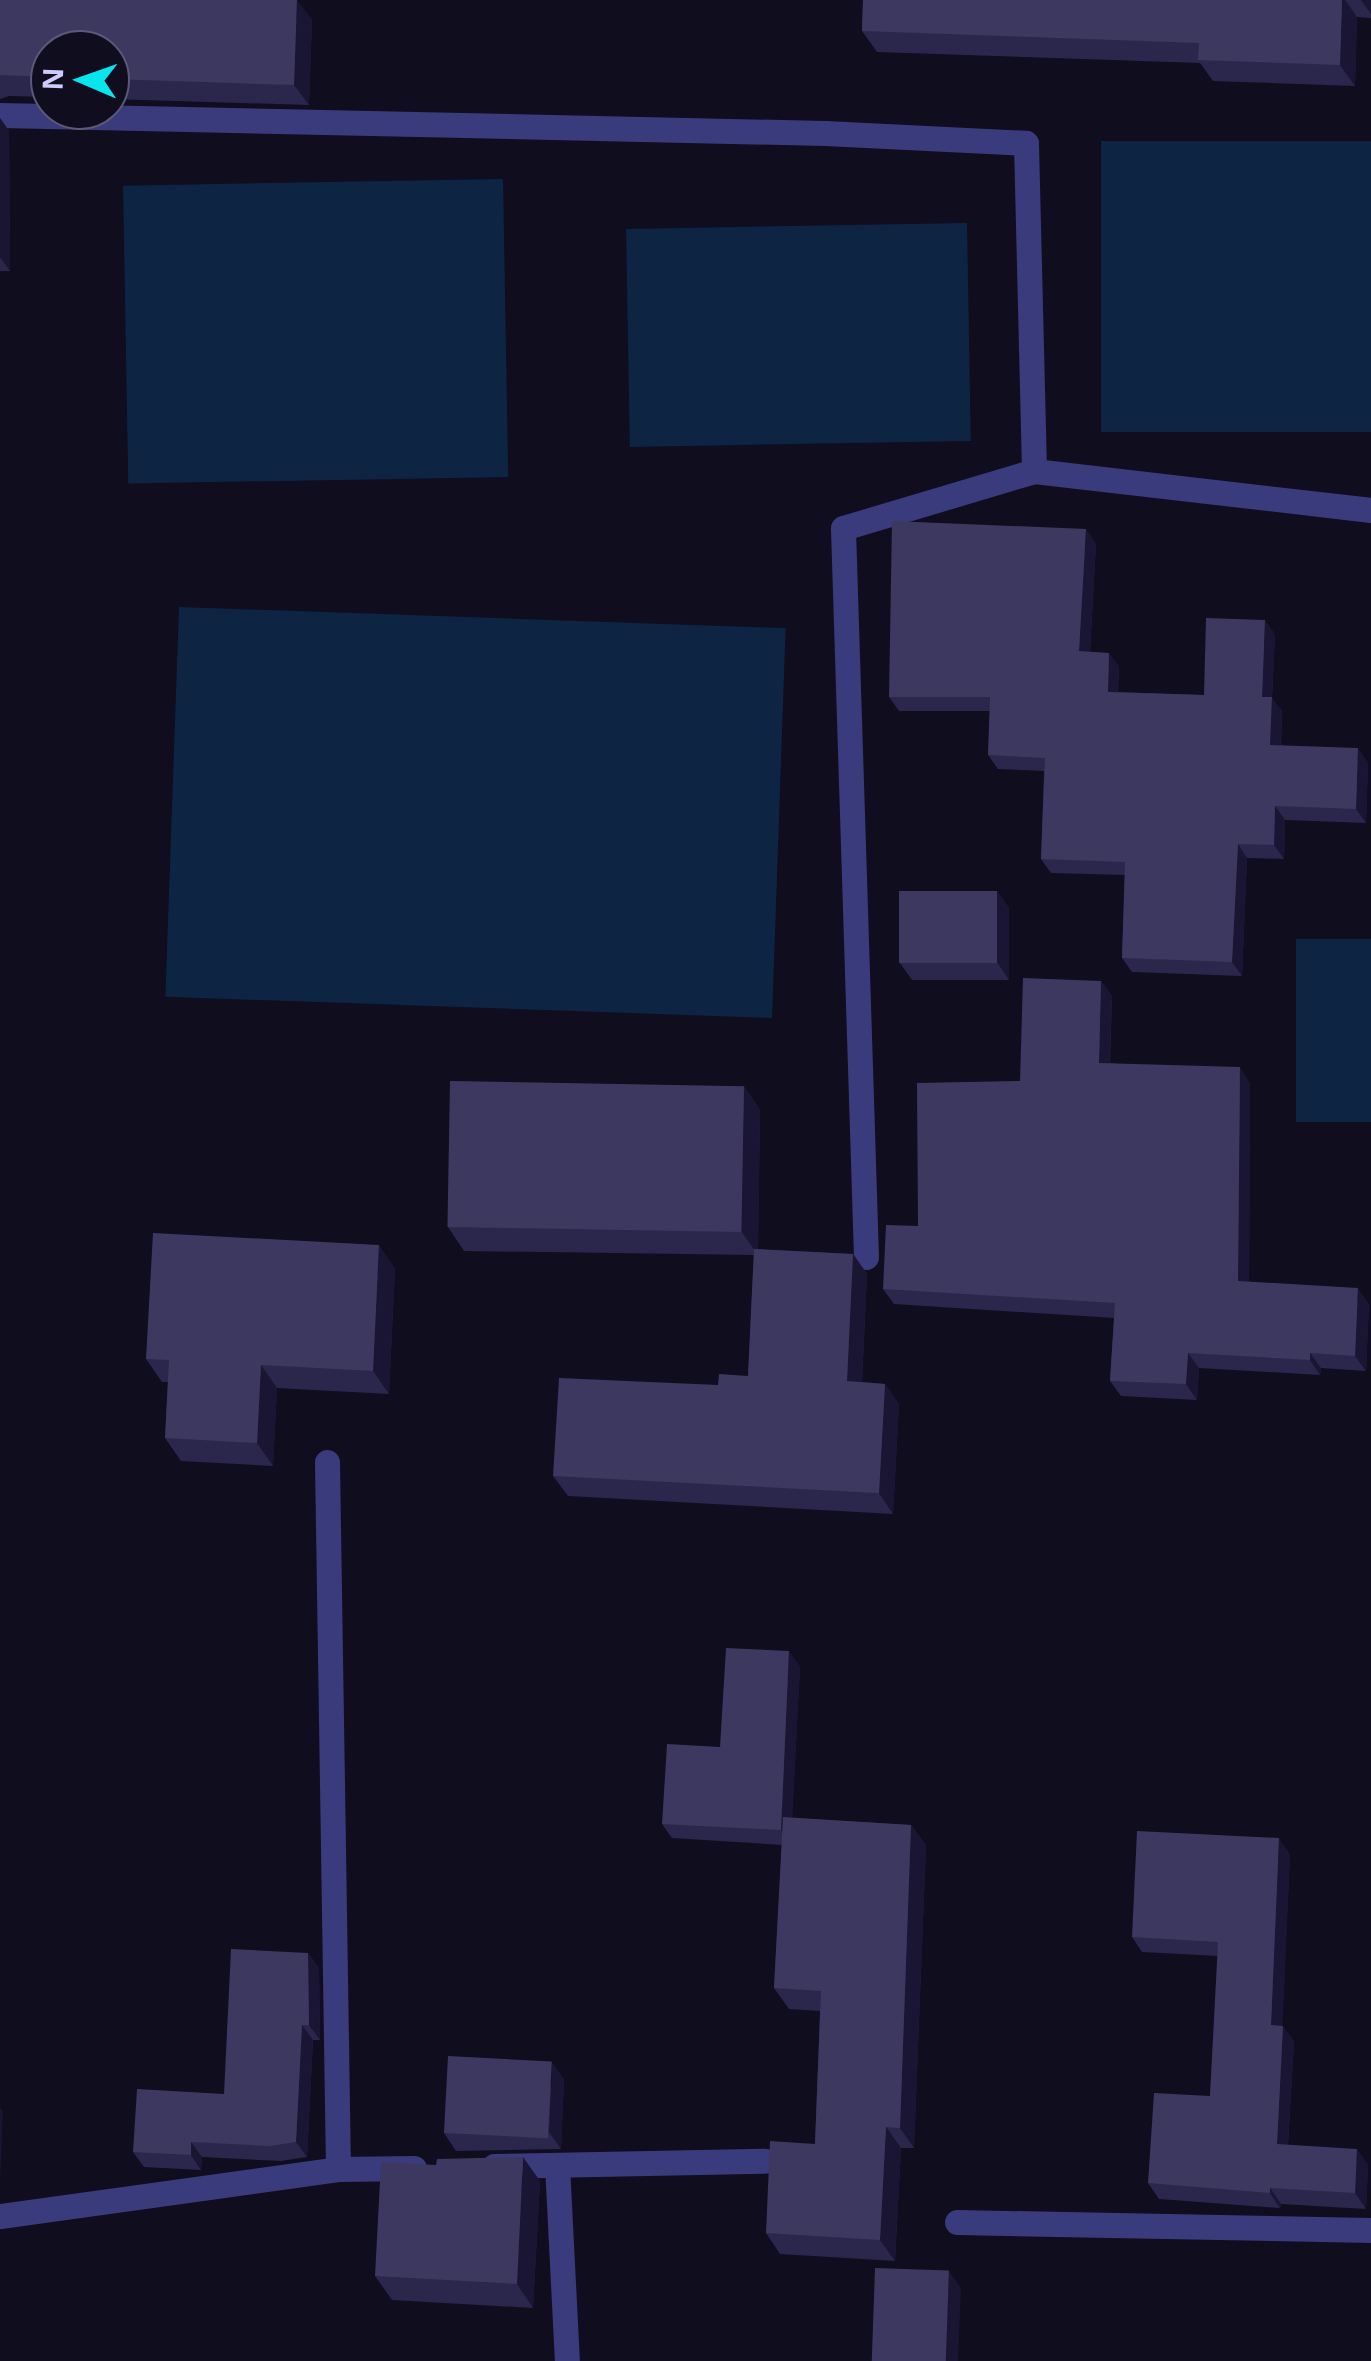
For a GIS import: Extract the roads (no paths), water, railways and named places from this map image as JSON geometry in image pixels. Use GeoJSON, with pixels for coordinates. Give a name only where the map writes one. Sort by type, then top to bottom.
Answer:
{"type":"FeatureCollection","features":[{"type":"Feature","properties":{"kind":"street"},"geometry":{"type":"LineString","coordinates":[[0,114],[825,134],[1026,143],[1034,472]]}},
{"type":"Feature","properties":{"kind":"street"},"geometry":{"type":"LineString","coordinates":[[866,1257],[844,528],[1034,472],[1371,510]]}},
{"type":"Feature","properties":{"kind":"street"},"geometry":{"type":"LineString","coordinates":[[327,1462],[338,2169]]}},
{"type":"Feature","properties":{"kind":"street"},"geometry":{"type":"LineString","coordinates":[[478,2166],[764,2161]]}},
{"type":"Feature","properties":{"kind":"street"},"geometry":{"type":"LineString","coordinates":[[557,2165],[567,2361]]}},
{"type":"Feature","properties":{"kind":"street"},"geometry":{"type":"LineString","coordinates":[[0,2216],[338,2169],[438,2167]]}},
{"type":"Feature","properties":{"kind":"street"},"geometry":{"type":"LineString","coordinates":[[957,2222],[1371,2230]]}},
{"type":"Feature","properties":{"kind":"water"},"geometry":{"type":"Polygon","coordinates":[[[1101,141],[1371,141],[1371,432],[1101,432],[1101,141]]]}},
{"type":"Feature","properties":{"kind":"water"},"geometry":{"type":"Polygon","coordinates":[[[503,179],[508,477],[128,484],[123,186],[503,179]]]}},
{"type":"Feature","properties":{"kind":"water"},"geometry":{"type":"Polygon","coordinates":[[[967,223],[971,441],[630,447],[626,229],[967,223]]]}},
{"type":"Feature","properties":{"kind":"water"},"geometry":{"type":"Polygon","coordinates":[[[179,607],[786,628],[772,1018],[165,997],[179,607]]]}},
{"type":"Feature","properties":{"kind":"water"},"geometry":{"type":"Polygon","coordinates":[[[1296,939],[1371,939],[1371,1122],[1296,1122],[1296,939]]]}}]}
